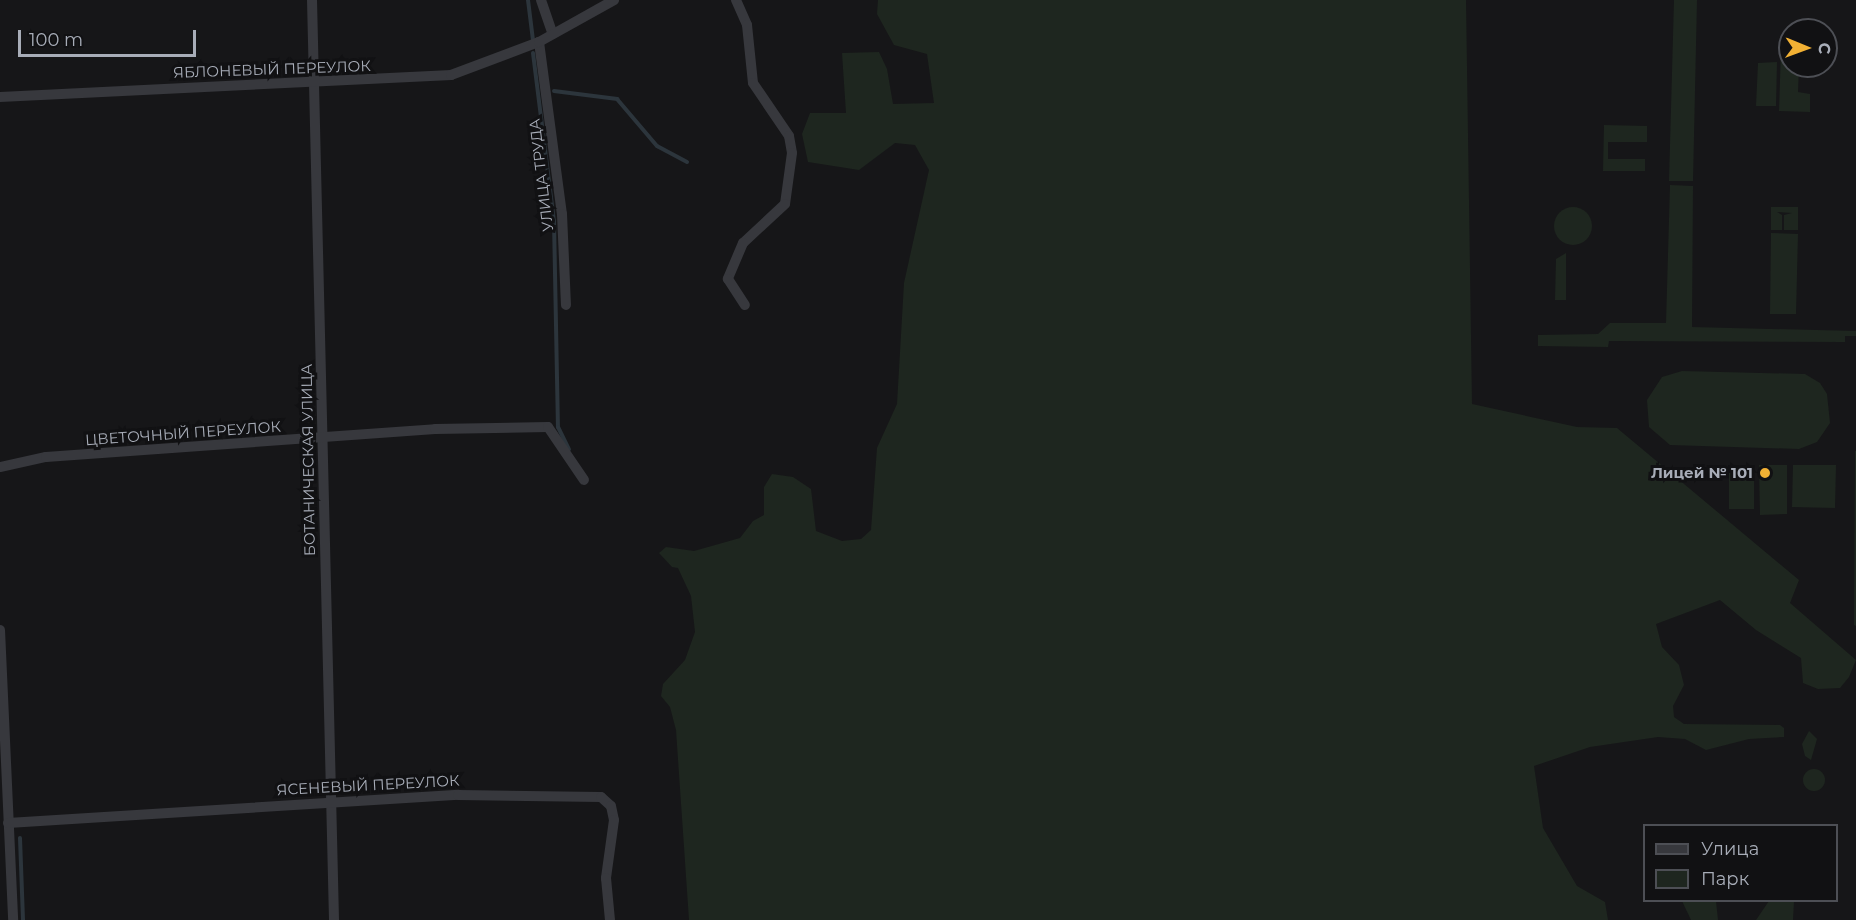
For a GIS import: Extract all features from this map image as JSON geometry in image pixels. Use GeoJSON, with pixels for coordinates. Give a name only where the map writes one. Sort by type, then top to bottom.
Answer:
{"type":"FeatureCollection","features":[{"type":"Feature","properties":{"kind":"street","name":"БОТАНИЧЕСКАЯ УЛИЦА"},"geometry":{"type":"LineString","coordinates":[[312,0],[334,920]]}},
{"type":"Feature","properties":{"kind":"street"},"geometry":{"type":"LineString","coordinates":[[542,0],[553,34]]}},
{"type":"Feature","properties":{"kind":"street","name":"ЯБЛОНЕВЫЙ ПЕРЕУЛОК"},"geometry":{"type":"LineString","coordinates":[[0,97],[451,75],[539,42],[614,0]]}},
{"type":"Feature","properties":{"kind":"street"},"geometry":{"type":"LineString","coordinates":[[736,0],[747,25],[753,84],[789,136],[792,153],[785,204],[743,243],[728,279],[745,305]]}},
{"type":"Feature","properties":{"kind":"street","name":"УЛИЦА ТРУДА"},"geometry":{"type":"LineString","coordinates":[[539,42],[562,214],[566,305]]}},
{"type":"Feature","properties":{"kind":"street","name":"ЦВЕТОЧНЫЙ ПЕРЕУЛОК"},"geometry":{"type":"LineString","coordinates":[[0,467],[46,457],[435,429],[548,427],[584,480]]}},
{"type":"Feature","properties":{"kind":"street"},"geometry":{"type":"LineString","coordinates":[[0,630],[5,830],[13,920]]}},
{"type":"Feature","properties":{"kind":"street","name":"ЯСЕНЕВЫЙ ПЕРЕУЛОК"},"geometry":{"type":"LineString","coordinates":[[5,830],[332,801],[458,795],[601,797],[611,806],[614,820],[606,878],[610,920]]}},
{"type":"Feature","properties":{"kind":"green space"},"geometry":{"type":"Polygon","coordinates":[[[878,0],[1466,0],[1472,404],[1577,427],[1617,428],[1799,580],[1790,603],[1856,660],[1849,677],[1840,688],[1818,689],[1803,683],[1801,658],[1756,630],[1720,600],[1656,624],[1662,647],[1679,665],[1684,685],[1673,706],[1674,717],[1684,724],[1780,725],[1784,728],[1784,737],[1749,739],[1706,750],[1685,739],[1658,737],[1590,747],[1534,766],[1543,828],[1577,886],[1605,902],[1608,920],[689,920],[676,730],[670,707],[661,696],[663,684],[685,660],[695,632],[691,596],[678,568],[672,567],[659,553],[666,547],[694,551],[740,538],[753,521],[764,515],[764,487],[772,474],[793,477],[811,489],[816,531],[842,541],[861,539],[871,530],[877,448],[897,404],[904,283],[929,170],[915,145],[895,143],[859,170],[808,162],[802,134],[810,113],[846,113],[842,53],[879,52],[887,69],[893,104],[934,103],[927,54],[894,45],[877,14],[878,0]]]}},
{"type":"Feature","properties":{"kind":"green space"},"geometry":{"type":"Polygon","coordinates":[[[1674,0],[1697,0],[1693,181],[1669,181],[1674,0]]]}},
{"type":"Feature","properties":{"kind":"green space"},"geometry":{"type":"Polygon","coordinates":[[[1777,62],[1776,106],[1756,106],[1758,63],[1777,62]]]}},
{"type":"Feature","properties":{"kind":"green space"},"geometry":{"type":"Polygon","coordinates":[[[1780,78],[1799,78],[1798,92],[1810,94],[1810,112],[1779,111],[1780,78]]]}},
{"type":"Feature","properties":{"kind":"green space"},"geometry":{"type":"Polygon","coordinates":[[[1604,125],[1647,126],[1647,142],[1608,142],[1608,159],[1645,159],[1645,171],[1603,171],[1604,125]]]}},
{"type":"Feature","properties":{"kind":"green space"},"geometry":{"type":"Polygon","coordinates":[[[1670,185],[1693,186],[1692,327],[1856,331],[1856,336],[1845,336],[1845,342],[1609,341],[1608,347],[1538,346],[1538,335],[1598,334],[1610,323],[1666,323],[1670,185]]]}},
{"type":"Feature","properties":{"kind":"green space"},"geometry":{"type":"Polygon","coordinates":[[[1573,207],[1586,213],[1592,226],[1586,239],[1573,245],[1560,239],[1554,226],[1560,213],[1573,207]]]}},
{"type":"Feature","properties":{"kind":"green space"},"geometry":{"type":"Polygon","coordinates":[[[1771,207],[1798,207],[1798,230],[1784,230],[1784,215],[1792,213],[1777,212],[1782,215],[1782,230],[1771,230],[1771,207]]]}},
{"type":"Feature","properties":{"kind":"green space"},"geometry":{"type":"Polygon","coordinates":[[[1771,233],[1798,234],[1796,314],[1770,314],[1771,233]]]}},
{"type":"Feature","properties":{"kind":"green space"},"geometry":{"type":"Polygon","coordinates":[[[1566,253],[1566,300],[1555,300],[1556,259],[1566,253]]]}},
{"type":"Feature","properties":{"kind":"green space"},"geometry":{"type":"Polygon","coordinates":[[[1682,371],[1805,374],[1820,383],[1827,394],[1830,423],[1817,442],[1799,449],[1670,445],[1649,427],[1647,400],[1662,377],[1682,371]]]}},
{"type":"Feature","properties":{"kind":"green space"},"geometry":{"type":"Polygon","coordinates":[[[1856,451],[1856,626],[1854,625],[1856,451]]]}},
{"type":"Feature","properties":{"kind":"green space"},"geometry":{"type":"Polygon","coordinates":[[[1759,465],[1787,465],[1787,514],[1760,515],[1759,465]]]}},
{"type":"Feature","properties":{"kind":"green space"},"geometry":{"type":"Polygon","coordinates":[[[1793,465],[1836,465],[1835,508],[1792,507],[1793,465]]]}},
{"type":"Feature","properties":{"kind":"green space"},"geometry":{"type":"Polygon","coordinates":[[[1729,466],[1754,466],[1754,509],[1729,509],[1729,466]]]}},
{"type":"Feature","properties":{"kind":"green space"},"geometry":{"type":"Polygon","coordinates":[[[1809,731],[1817,739],[1811,760],[1805,756],[1802,744],[1809,731]]]}},
{"type":"Feature","properties":{"kind":"green space"},"geometry":{"type":"Polygon","coordinates":[[[1814,769],[1822,772],[1825,780],[1822,788],[1814,791],[1806,788],[1803,780],[1806,772],[1814,769]]]}},
{"type":"Feature","properties":{"kind":"green space"},"geometry":{"type":"Polygon","coordinates":[[[1682,902],[1716,902],[1718,920],[1691,920],[1682,902]]]}},
{"type":"Feature","properties":{"kind":"green space"},"geometry":{"type":"Polygon","coordinates":[[[1768,902],[1794,902],[1793,920],[1756,920],[1768,902]]]}},
{"type":"Feature","properties":{"kind":"waterway"},"geometry":{"type":"LineString","coordinates":[[528,0],[533,40]]}},
{"type":"Feature","properties":{"kind":"waterway"},"geometry":{"type":"LineString","coordinates":[[533,53],[554,221],[558,427],[569,450]]}},
{"type":"Feature","properties":{"kind":"waterway"},"geometry":{"type":"LineString","coordinates":[[554,91],[617,99],[657,146],[687,162]]}},
{"type":"Feature","properties":{"kind":"waterway"},"geometry":{"type":"LineString","coordinates":[[20,838],[23,920]]}},
{"type":"Feature","properties":{"kind":"place","name":"Лицей № 101"},"geometry":{"type":"Point","coordinates":[1765,473]}}]}
